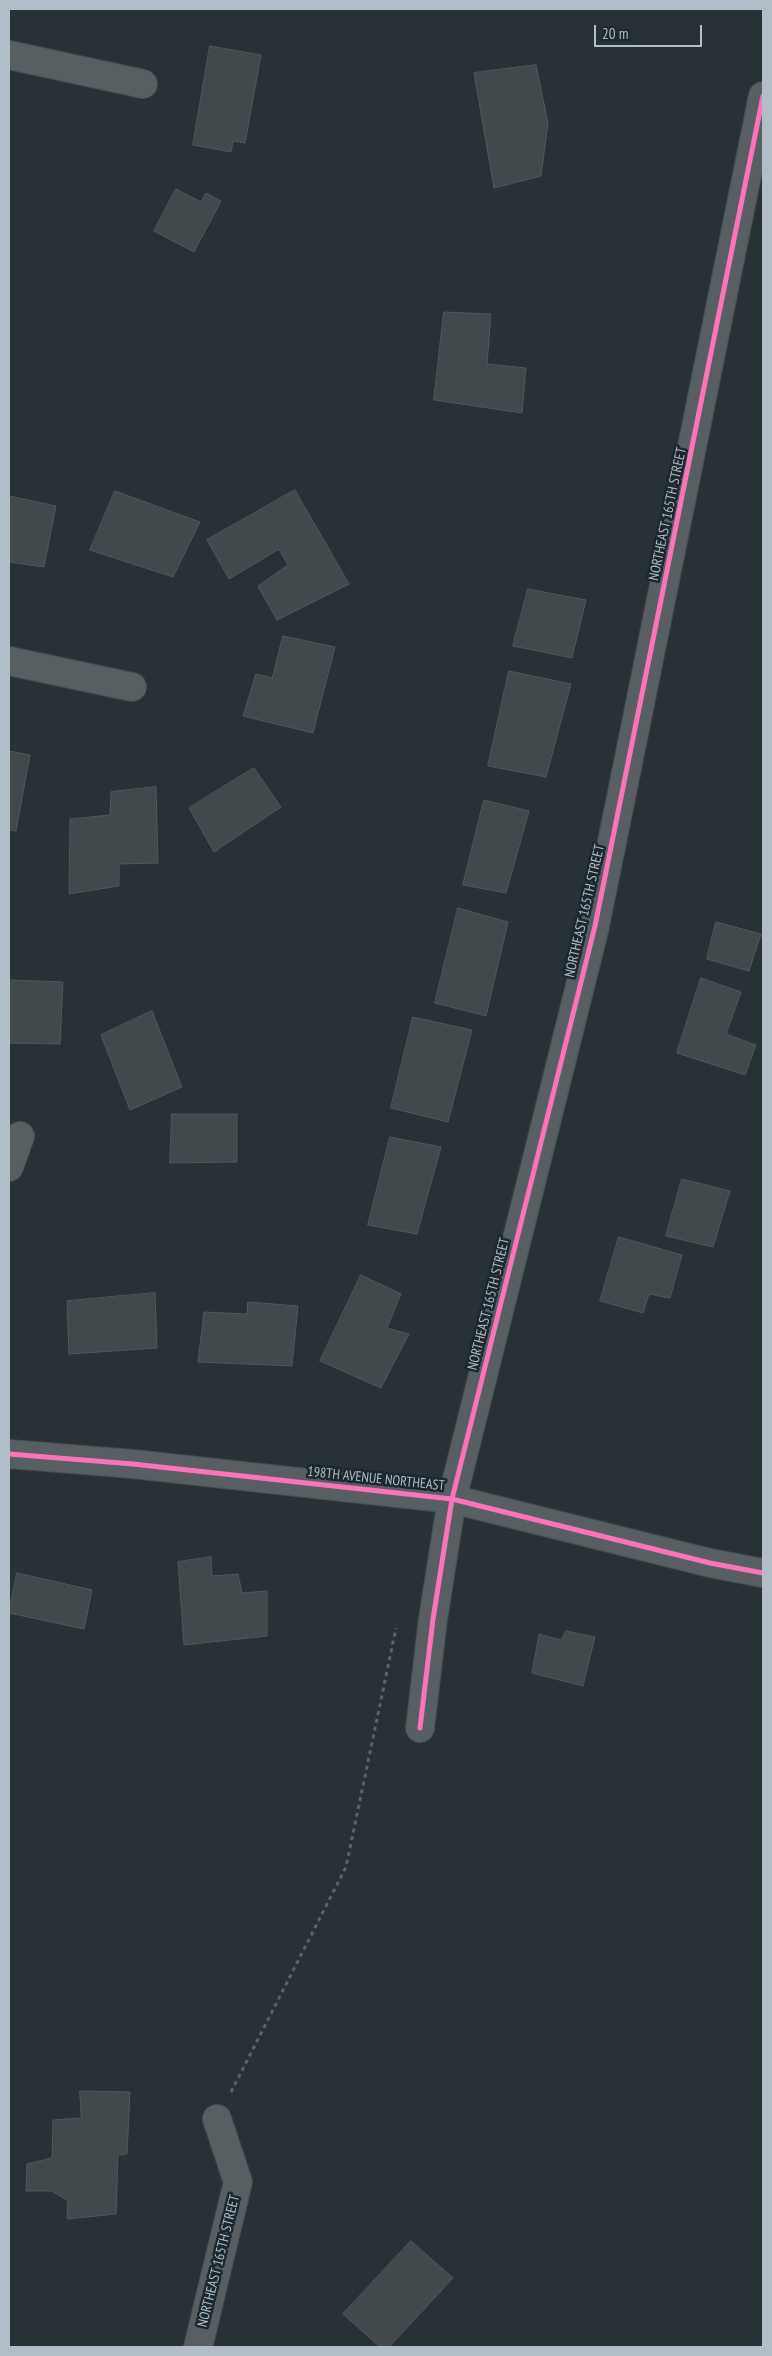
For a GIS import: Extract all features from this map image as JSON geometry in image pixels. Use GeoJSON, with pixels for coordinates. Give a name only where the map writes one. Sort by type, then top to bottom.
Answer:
{"type":"FeatureCollection","features":[{"type":"Feature","properties":{"kind":"street"},"geometry":{"type":"LineString","coordinates":[[9,55],[143,84]]}},
{"type":"Feature","properties":{"kind":"street","name":"NORTHEAST 165TH STREET"},"geometry":{"type":"LineString","coordinates":[[420,1728],[433,1619],[452,1499],[595,926],[763,96]]}},
{"type":"Feature","properties":{"kind":"street"},"geometry":{"type":"LineString","coordinates":[[9,661],[132,687]]}},
{"type":"Feature","properties":{"kind":"street"},"geometry":{"type":"LineString","coordinates":[[9,1167],[20,1136]]}},
{"type":"Feature","properties":{"kind":"street","name":"198TH AVENUE NORTHEAST"},"geometry":{"type":"LineString","coordinates":[[9,1454],[133,1464],[452,1499],[710,1563],[763,1573]]}},
{"type":"Feature","properties":{"kind":"street","name":"NORTHEAST 165TH STREET"},"geometry":{"type":"LineString","coordinates":[[198,2347],[238,2182],[217,2119]]}},
{"type":"Feature","properties":{"kind":"path"},"geometry":{"type":"LineString","coordinates":[[217,2119],[346,1867],[398,1623]]}},
{"type":"Feature","properties":{"kind":"building"},"geometry":{"type":"Polygon","coordinates":[[[210,46],[261,55],[245,143],[233,141],[231,152],[193,145],[210,46]]]}},
{"type":"Feature","properties":{"kind":"building"},"geometry":{"type":"Polygon","coordinates":[[[536,65],[548,123],[541,176],[494,188],[474,73],[536,65]]]}},
{"type":"Feature","properties":{"kind":"building"},"geometry":{"type":"Polygon","coordinates":[[[176,189],[201,202],[206,193],[221,201],[194,252],[154,231],[176,189]]]}},
{"type":"Feature","properties":{"kind":"building"},"geometry":{"type":"Polygon","coordinates":[[[444,312],[491,314],[487,364],[526,368],[522,413],[434,400],[444,312]]]}},
{"type":"Feature","properties":{"kind":"building"},"geometry":{"type":"Polygon","coordinates":[[[295,490],[349,584],[277,620],[258,586],[288,565],[279,549],[229,579],[207,540],[295,490]]]}},
{"type":"Feature","properties":{"kind":"building"},"geometry":{"type":"Polygon","coordinates":[[[115,491],[200,522],[173,577],[90,550],[115,491]]]}},
{"type":"Feature","properties":{"kind":"building"},"geometry":{"type":"Polygon","coordinates":[[[9,496],[56,506],[44,567],[9,562],[9,496]]]}},
{"type":"Feature","properties":{"kind":"building"},"geometry":{"type":"Polygon","coordinates":[[[528,589],[586,600],[572,658],[513,646],[528,589]]]}},
{"type":"Feature","properties":{"kind":"building"},"geometry":{"type":"Polygon","coordinates":[[[283,636],[335,647],[313,733],[243,716],[256,674],[272,678],[283,636]]]}},
{"type":"Feature","properties":{"kind":"building"},"geometry":{"type":"Polygon","coordinates":[[[509,671],[571,684],[546,777],[488,766],[509,671]]]}},
{"type":"Feature","properties":{"kind":"building"},"geometry":{"type":"Polygon","coordinates":[[[9,751],[30,755],[16,831],[9,830],[9,751]]]}},
{"type":"Feature","properties":{"kind":"building"},"geometry":{"type":"Polygon","coordinates":[[[254,768],[281,807],[214,852],[189,808],[254,768]]]}},
{"type":"Feature","properties":{"kind":"building"},"geometry":{"type":"Polygon","coordinates":[[[156,787],[158,863],[119,864],[119,886],[69,894],[70,819],[110,815],[111,792],[156,787]]]}},
{"type":"Feature","properties":{"kind":"building"},"geometry":{"type":"Polygon","coordinates":[[[484,800],[529,811],[506,893],[463,885],[484,800]]]}},
{"type":"Feature","properties":{"kind":"building"},"geometry":{"type":"Polygon","coordinates":[[[458,908],[508,922],[486,1016],[435,1003],[458,908]]]}},
{"type":"Feature","properties":{"kind":"building"},"geometry":{"type":"Polygon","coordinates":[[[716,922],[761,934],[749,971],[707,959],[716,922]]]}},
{"type":"Feature","properties":{"kind":"building"},"geometry":{"type":"Polygon","coordinates":[[[701,978],[741,992],[726,1034],[756,1045],[745,1075],[677,1053],[701,978]]]}},
{"type":"Feature","properties":{"kind":"building"},"geometry":{"type":"Polygon","coordinates":[[[9,980],[63,982],[60,1044],[9,1043],[9,980]]]}},
{"type":"Feature","properties":{"kind":"building"},"geometry":{"type":"Polygon","coordinates":[[[152,1011],[182,1087],[130,1110],[101,1035],[152,1011]]]}},
{"type":"Feature","properties":{"kind":"building"},"geometry":{"type":"Polygon","coordinates":[[[413,1017],[472,1030],[448,1122],[391,1108],[413,1017]]]}},
{"type":"Feature","properties":{"kind":"building"},"geometry":{"type":"Polygon","coordinates":[[[172,1114],[237,1114],[237,1162],[170,1163],[172,1114]]]}},
{"type":"Feature","properties":{"kind":"building"},"geometry":{"type":"Polygon","coordinates":[[[390,1137],[441,1147],[417,1234],[368,1225],[390,1137]]]}},
{"type":"Feature","properties":{"kind":"building"},"geometry":{"type":"Polygon","coordinates":[[[682,1179],[730,1191],[713,1247],[666,1236],[682,1179]]]}},
{"type":"Feature","properties":{"kind":"building"},"geometry":{"type":"Polygon","coordinates":[[[619,1237],[682,1255],[670,1298],[649,1294],[643,1313],[600,1301],[619,1237]]]}},
{"type":"Feature","properties":{"kind":"building"},"geometry":{"type":"Polygon","coordinates":[[[361,1275],[401,1294],[387,1328],[409,1334],[381,1388],[320,1361],[361,1275]]]}},
{"type":"Feature","properties":{"kind":"building"},"geometry":{"type":"Polygon","coordinates":[[[155,1293],[157,1348],[69,1354],[67,1301],[155,1293]]]}},
{"type":"Feature","properties":{"kind":"building"},"geometry":{"type":"Polygon","coordinates":[[[248,1302],[298,1306],[292,1366],[198,1362],[204,1312],[247,1314],[248,1302]]]}},
{"type":"Feature","properties":{"kind":"building"},"geometry":{"type":"Polygon","coordinates":[[[211,1557],[212,1576],[238,1574],[242,1593],[267,1591],[267,1636],[184,1645],[178,1562],[211,1557]]]}},
{"type":"Feature","properties":{"kind":"building"},"geometry":{"type":"Polygon","coordinates":[[[17,1573],[92,1590],[84,1629],[9,1613],[17,1573]]]}},
{"type":"Feature","properties":{"kind":"building"},"geometry":{"type":"Polygon","coordinates":[[[566,1631],[595,1637],[583,1686],[532,1673],[539,1634],[561,1640],[566,1631]]]}},
{"type":"Feature","properties":{"kind":"building"},"geometry":{"type":"Polygon","coordinates":[[[80,2091],[130,2092],[127,2154],[118,2155],[116,2214],[67,2219],[68,2201],[52,2191],[26,2191],[27,2164],[52,2158],[53,2120],[81,2118],[80,2091]]]}},
{"type":"Feature","properties":{"kind":"building"},"geometry":{"type":"Polygon","coordinates":[[[411,2241],[453,2278],[389,2347],[380,2347],[343,2314],[411,2241]]]}},
{"type":"Feature","properties":{"kind":"cycle path"},"geometry":{"type":"LineString","coordinates":[[420,1728],[433,1619],[452,1499],[595,926],[763,96]]}},
{"type":"Feature","properties":{"kind":"cycle path"},"geometry":{"type":"LineString","coordinates":[[9,1454],[133,1464],[452,1499],[710,1563],[763,1573]]}}]}
